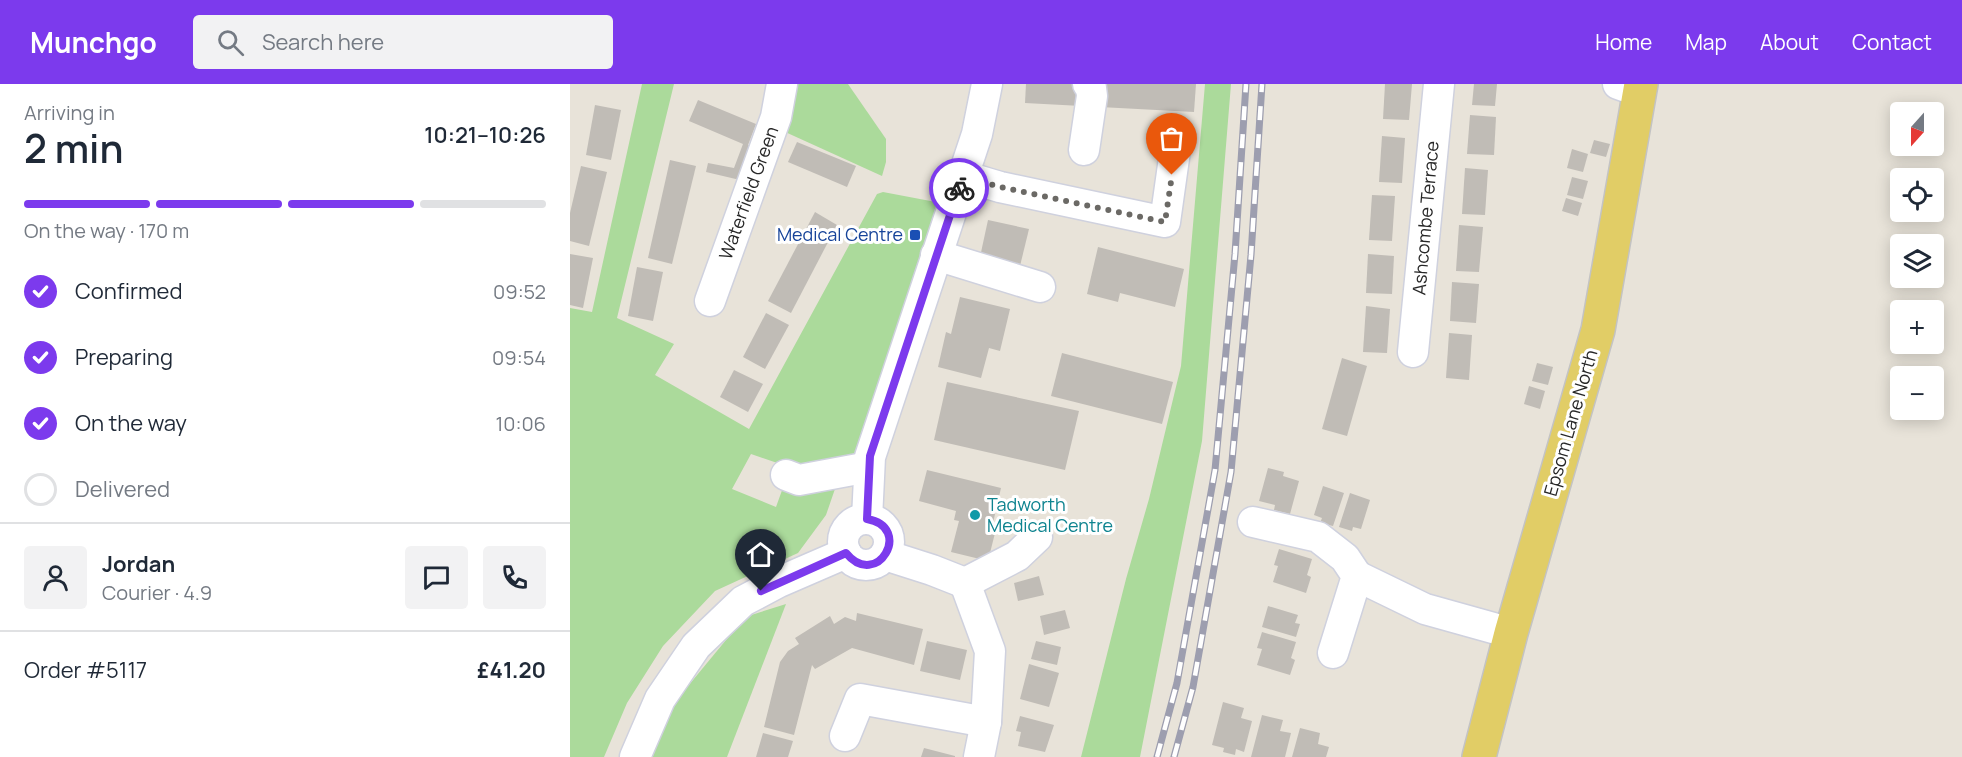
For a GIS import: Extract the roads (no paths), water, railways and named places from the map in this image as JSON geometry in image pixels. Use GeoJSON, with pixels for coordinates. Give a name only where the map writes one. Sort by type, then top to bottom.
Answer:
{"type":"FeatureCollection","features":[{"type":"Feature","properties":{"kind":"main road","name":"Epsom Lane North"},"geometry":{"type":"LineString","coordinates":[[1479,757],[1511,633],[1598,330],[1633,87]]}},
{"type":"Feature","properties":{"kind":"street","name":"Waterfield Green"},"geometry":{"type":"LineString","coordinates":[[710,301],[776,117],[782,84]]}},
{"type":"Feature","properties":{"kind":"street"},"geometry":{"type":"LineString","coordinates":[[867,519],[870,456],[977,134],[987,84]]}},
{"type":"Feature","properties":{"kind":"street"},"geometry":{"type":"LineString","coordinates":[[1084,150],[1092,96],[1088,84]]}},
{"type":"Feature","properties":{"kind":"street","name":"Ashcombe Terrace"},"geometry":{"type":"LineString","coordinates":[[1413,352],[1438,84]]}},
{"type":"Feature","properties":{"kind":"street"},"geometry":{"type":"LineString","coordinates":[[963,176],[1000,187],[1165,222],[1175,152]]}},
{"type":"Feature","properties":{"kind":"street"},"geometry":{"type":"LineString","coordinates":[[936,255],[1040,287]]}},
{"type":"Feature","properties":{"kind":"street"},"geometry":{"type":"LineString","coordinates":[[786,475],[799,480],[869,467]]}},
{"type":"Feature","properties":{"kind":"street"},"geometry":{"type":"LineString","coordinates":[[867,519],[885,528],[890,542],[885,555],[873,564],[857,563],[846,553],[843,545],[847,530],[859,520],[867,519]]}},
{"type":"Feature","properties":{"kind":"street"},"geometry":{"type":"LineString","coordinates":[[1253,522],[1318,537],[1345,558],[1358,576],[1425,609],[1511,633]]}},
{"type":"Feature","properties":{"kind":"street"},"geometry":{"type":"LineString","coordinates":[[965,583],[1017,556],[1037,537]]}},
{"type":"Feature","properties":{"kind":"street"},"geometry":{"type":"LineString","coordinates":[[635,757],[660,699],[696,646],[743,601],[779,582],[846,553]]}},
{"type":"Feature","properties":{"kind":"street"},"geometry":{"type":"LineString","coordinates":[[885,555],[965,583],[990,651],[986,722],[978,757]]}},
{"type":"Feature","properties":{"kind":"street"},"geometry":{"type":"LineString","coordinates":[[1333,653],[1358,576]]}},
{"type":"Feature","properties":{"kind":"street"},"geometry":{"type":"LineString","coordinates":[[845,736],[860,699],[986,722]]}},
{"type":"Feature","properties":{"kind":"railway"},"geometry":{"type":"LineString","coordinates":[[1157,757],[1177,683],[1215,470],[1235,254],[1246,84]]}},
{"type":"Feature","properties":{"kind":"railway"},"geometry":{"type":"LineString","coordinates":[[1174,757],[1193,687],[1231,472],[1251,255],[1262,84]]}},
{"type":"Feature","properties":{"kind":"place","name":"Medical Centre"},"geometry":{"type":"Point","coordinates":[915,235]}},
{"type":"Feature","properties":{"kind":"place","name":"Tadworth Medical Centre"},"geometry":{"type":"Point","coordinates":[975,515]}}]}
